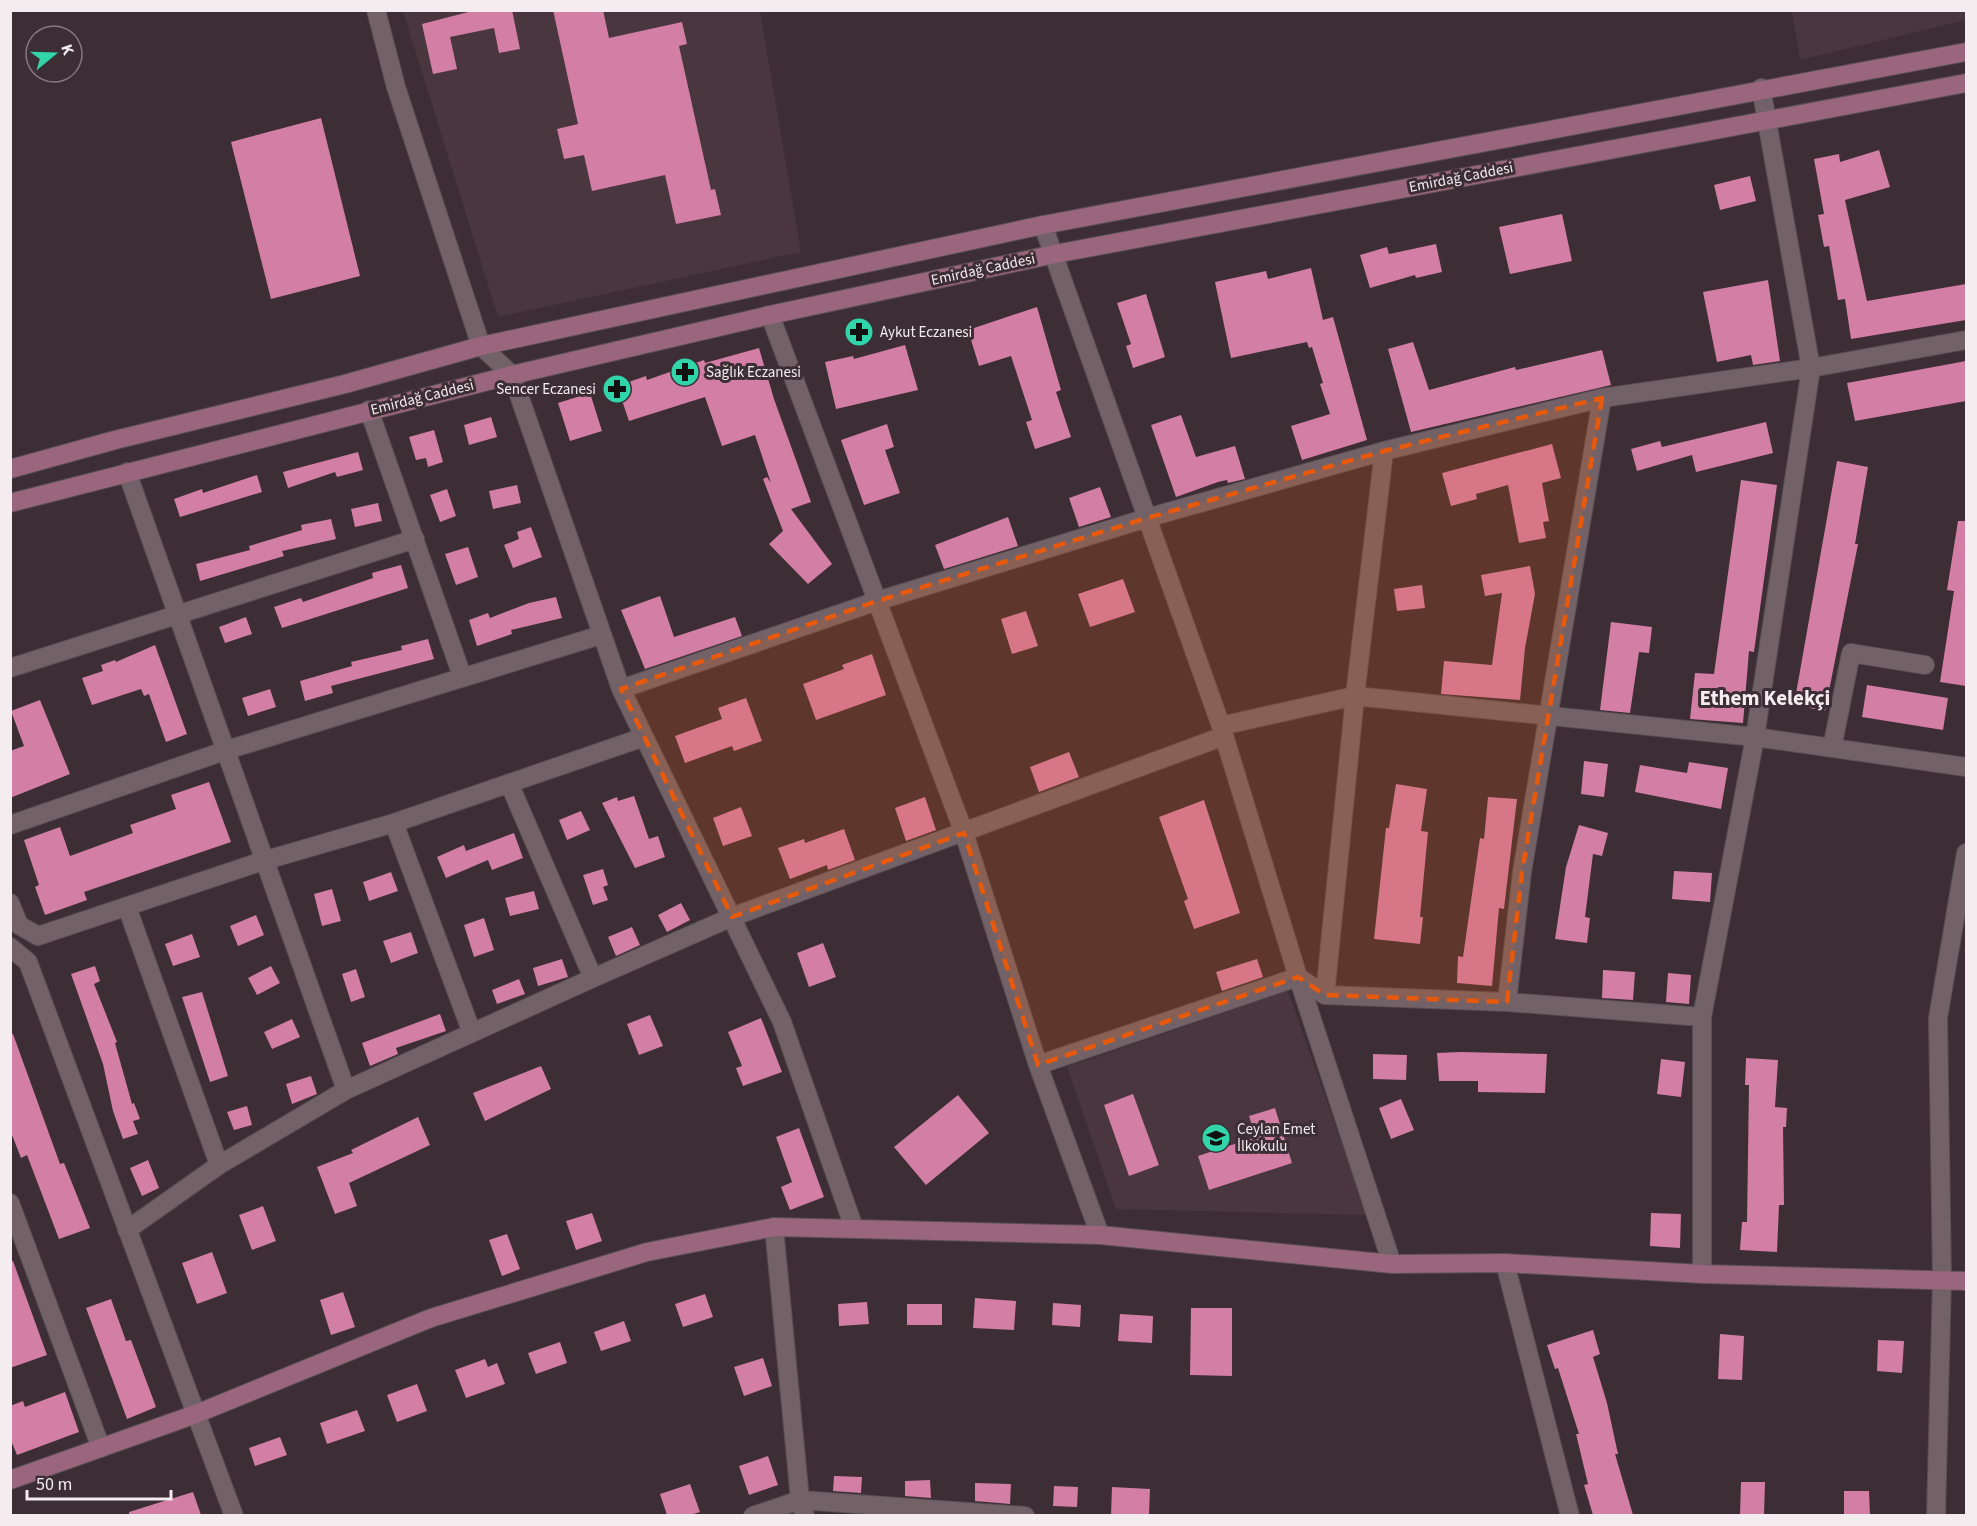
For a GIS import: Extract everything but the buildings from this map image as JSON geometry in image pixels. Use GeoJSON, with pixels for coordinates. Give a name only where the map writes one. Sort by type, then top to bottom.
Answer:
{"type":"FeatureCollection","features":[{"type":"Feature","properties":{"kind":"main road","name":"Emirdağ Caddesi"},"geometry":{"type":"LineString","coordinates":[[10,469],[115,440],[345,384],[481,346],[1043,225],[1761,88],[1966,52]]}},
{"type":"Feature","properties":{"kind":"main road","name":"Emirdağ Caddesi"},"geometry":{"type":"LineString","coordinates":[[10,503],[369,410],[770,315],[1055,254],[1966,83]]}},
{"type":"Feature","properties":{"kind":"main road"},"geometry":{"type":"LineString","coordinates":[[10,1479],[196,1413],[431,1318],[647,1252],[774,1227],[1100,1235],[1392,1264],[1505,1263],[1702,1274],[1966,1281]]}},
{"type":"Feature","properties":{"kind":"street"},"geometry":{"type":"LineString","coordinates":[[376,10],[396,87],[481,346],[512,375],[621,689],[782,1022],[854,1228]]}},
{"type":"Feature","properties":{"kind":"street"},"geometry":{"type":"LineString","coordinates":[[1702,1274],[1702,1017],[1755,737],[1811,368],[1761,88]]}},
{"type":"Feature","properties":{"kind":"street"},"geometry":{"type":"LineString","coordinates":[[1043,225],[1223,731],[1298,977],[1392,1264]]}},
{"type":"Feature","properties":{"kind":"street"},"geometry":{"type":"LineString","coordinates":[[770,315],[964,833],[1038,1065],[1100,1235]]}},
{"type":"Feature","properties":{"kind":"street"},"geometry":{"type":"LineString","coordinates":[[621,689],[877,601],[1147,518],[1384,451],[1602,398],[1811,368],[1966,340]]}},
{"type":"Feature","properties":{"kind":"street"},"geometry":{"type":"LineString","coordinates":[[1507,1002],[1522,872],[1602,398]]}},
{"type":"Feature","properties":{"kind":"street"},"geometry":{"type":"LineString","coordinates":[[369,410],[462,676]]}},
{"type":"Feature","properties":{"kind":"street"},"geometry":{"type":"LineString","coordinates":[[1325,995],[1355,696],[1384,451]]}},
{"type":"Feature","properties":{"kind":"street"},"geometry":{"type":"LineString","coordinates":[[127,472],[346,1090]]}},
{"type":"Feature","properties":{"kind":"street"},"geometry":{"type":"LineString","coordinates":[[10,668],[415,539]]}},
{"type":"Feature","properties":{"kind":"street"},"geometry":{"type":"LineString","coordinates":[[10,825],[227,750],[601,635]]}},
{"type":"Feature","properties":{"kind":"street"},"geometry":{"type":"LineString","coordinates":[[1832,748],[1851,653],[1925,665]]}},
{"type":"Feature","properties":{"kind":"street"},"geometry":{"type":"LineString","coordinates":[[127,1230],[219,1165],[346,1090],[732,917],[964,833],[1223,731],[1355,696],[1755,737],[1966,767]]}},
{"type":"Feature","properties":{"kind":"street"},"geometry":{"type":"LineString","coordinates":[[10,903],[19,925],[38,936],[264,861],[394,824],[644,737]]}},
{"type":"Feature","properties":{"kind":"street"},"geometry":{"type":"LineString","coordinates":[[509,783],[593,978]]}},
{"type":"Feature","properties":{"kind":"street"},"geometry":{"type":"LineString","coordinates":[[394,824],[472,1033]]}},
{"type":"Feature","properties":{"kind":"street"},"geometry":{"type":"LineString","coordinates":[[1936,1515],[1942,1280],[1938,1018],[1966,853]]}},
{"type":"Feature","properties":{"kind":"street"},"geometry":{"type":"LineString","coordinates":[[127,907],[219,1165]]}},
{"type":"Feature","properties":{"kind":"street"},"geometry":{"type":"LineString","coordinates":[[10,947],[28,962],[234,1515]]}},
{"type":"Feature","properties":{"kind":"street"},"geometry":{"type":"LineString","coordinates":[[1298,977],[1325,995],[1507,1002],[1702,1017]]}},
{"type":"Feature","properties":{"kind":"street"},"geometry":{"type":"LineString","coordinates":[[1038,1065],[1298,977]]}},
{"type":"Feature","properties":{"kind":"street"},"geometry":{"type":"LineString","coordinates":[[10,1203],[101,1448]]}},
{"type":"Feature","properties":{"kind":"street"},"geometry":{"type":"LineString","coordinates":[[774,1227],[803,1508]]}},
{"type":"Feature","properties":{"kind":"street"},"geometry":{"type":"LineString","coordinates":[[1505,1263],[1570,1515]]}},
{"type":"Feature","properties":{"kind":"street"},"geometry":{"type":"LineString","coordinates":[[753,1515],[803,1508],[1025,1515]]}},
{"type":"Feature","properties":{"kind":"highlighted area"},"geometry":{"type":"Polygon","coordinates":[[[1602,398],[1522,872],[1507,1002],[1325,995],[1298,977],[1038,1065],[964,833],[732,917],[621,689],[877,601],[1147,518],[1384,451],[1602,398]]]}},
{"type":"Feature","properties":{"kind":"shaded area"},"geometry":{"type":"Polygon","coordinates":[[[403,11],[760,11],[801,252],[498,317],[403,11]]]}},
{"type":"Feature","properties":{"kind":"shaded area"},"geometry":{"type":"Polygon","coordinates":[[[1792,11],[1966,11],[1966,20],[1800,60],[1792,11]]]}},
{"type":"Feature","properties":{"kind":"shaded area","name":"Ceylan Emet İlkokulu"},"geometry":{"type":"Polygon","coordinates":[[[1288,991],[1367,1215],[1116,1209],[1067,1067],[1288,991]]]}},
{"type":"Feature","properties":{"kind":"place","name":"Aykut Eczanesi"},"geometry":{"type":"Point","coordinates":[859,332]}},
{"type":"Feature","properties":{"kind":"place","name":"Sağlık Eczanesi"},"geometry":{"type":"Point","coordinates":[685,372]}},
{"type":"Feature","properties":{"kind":"place","name":"Sencer Eczanesi"},"geometry":{"type":"Point","coordinates":[617,389]}},
{"type":"Feature","properties":{"kind":"place","name":"Ceylan Emet İlkokulu"},"geometry":{"type":"Point","coordinates":[1216,1138]}},
{"type":"Feature","properties":{"kind":"district","name":"Ethem Kelekçi"},"geometry":{"type":"Point","coordinates":[1765,698]}}]}
